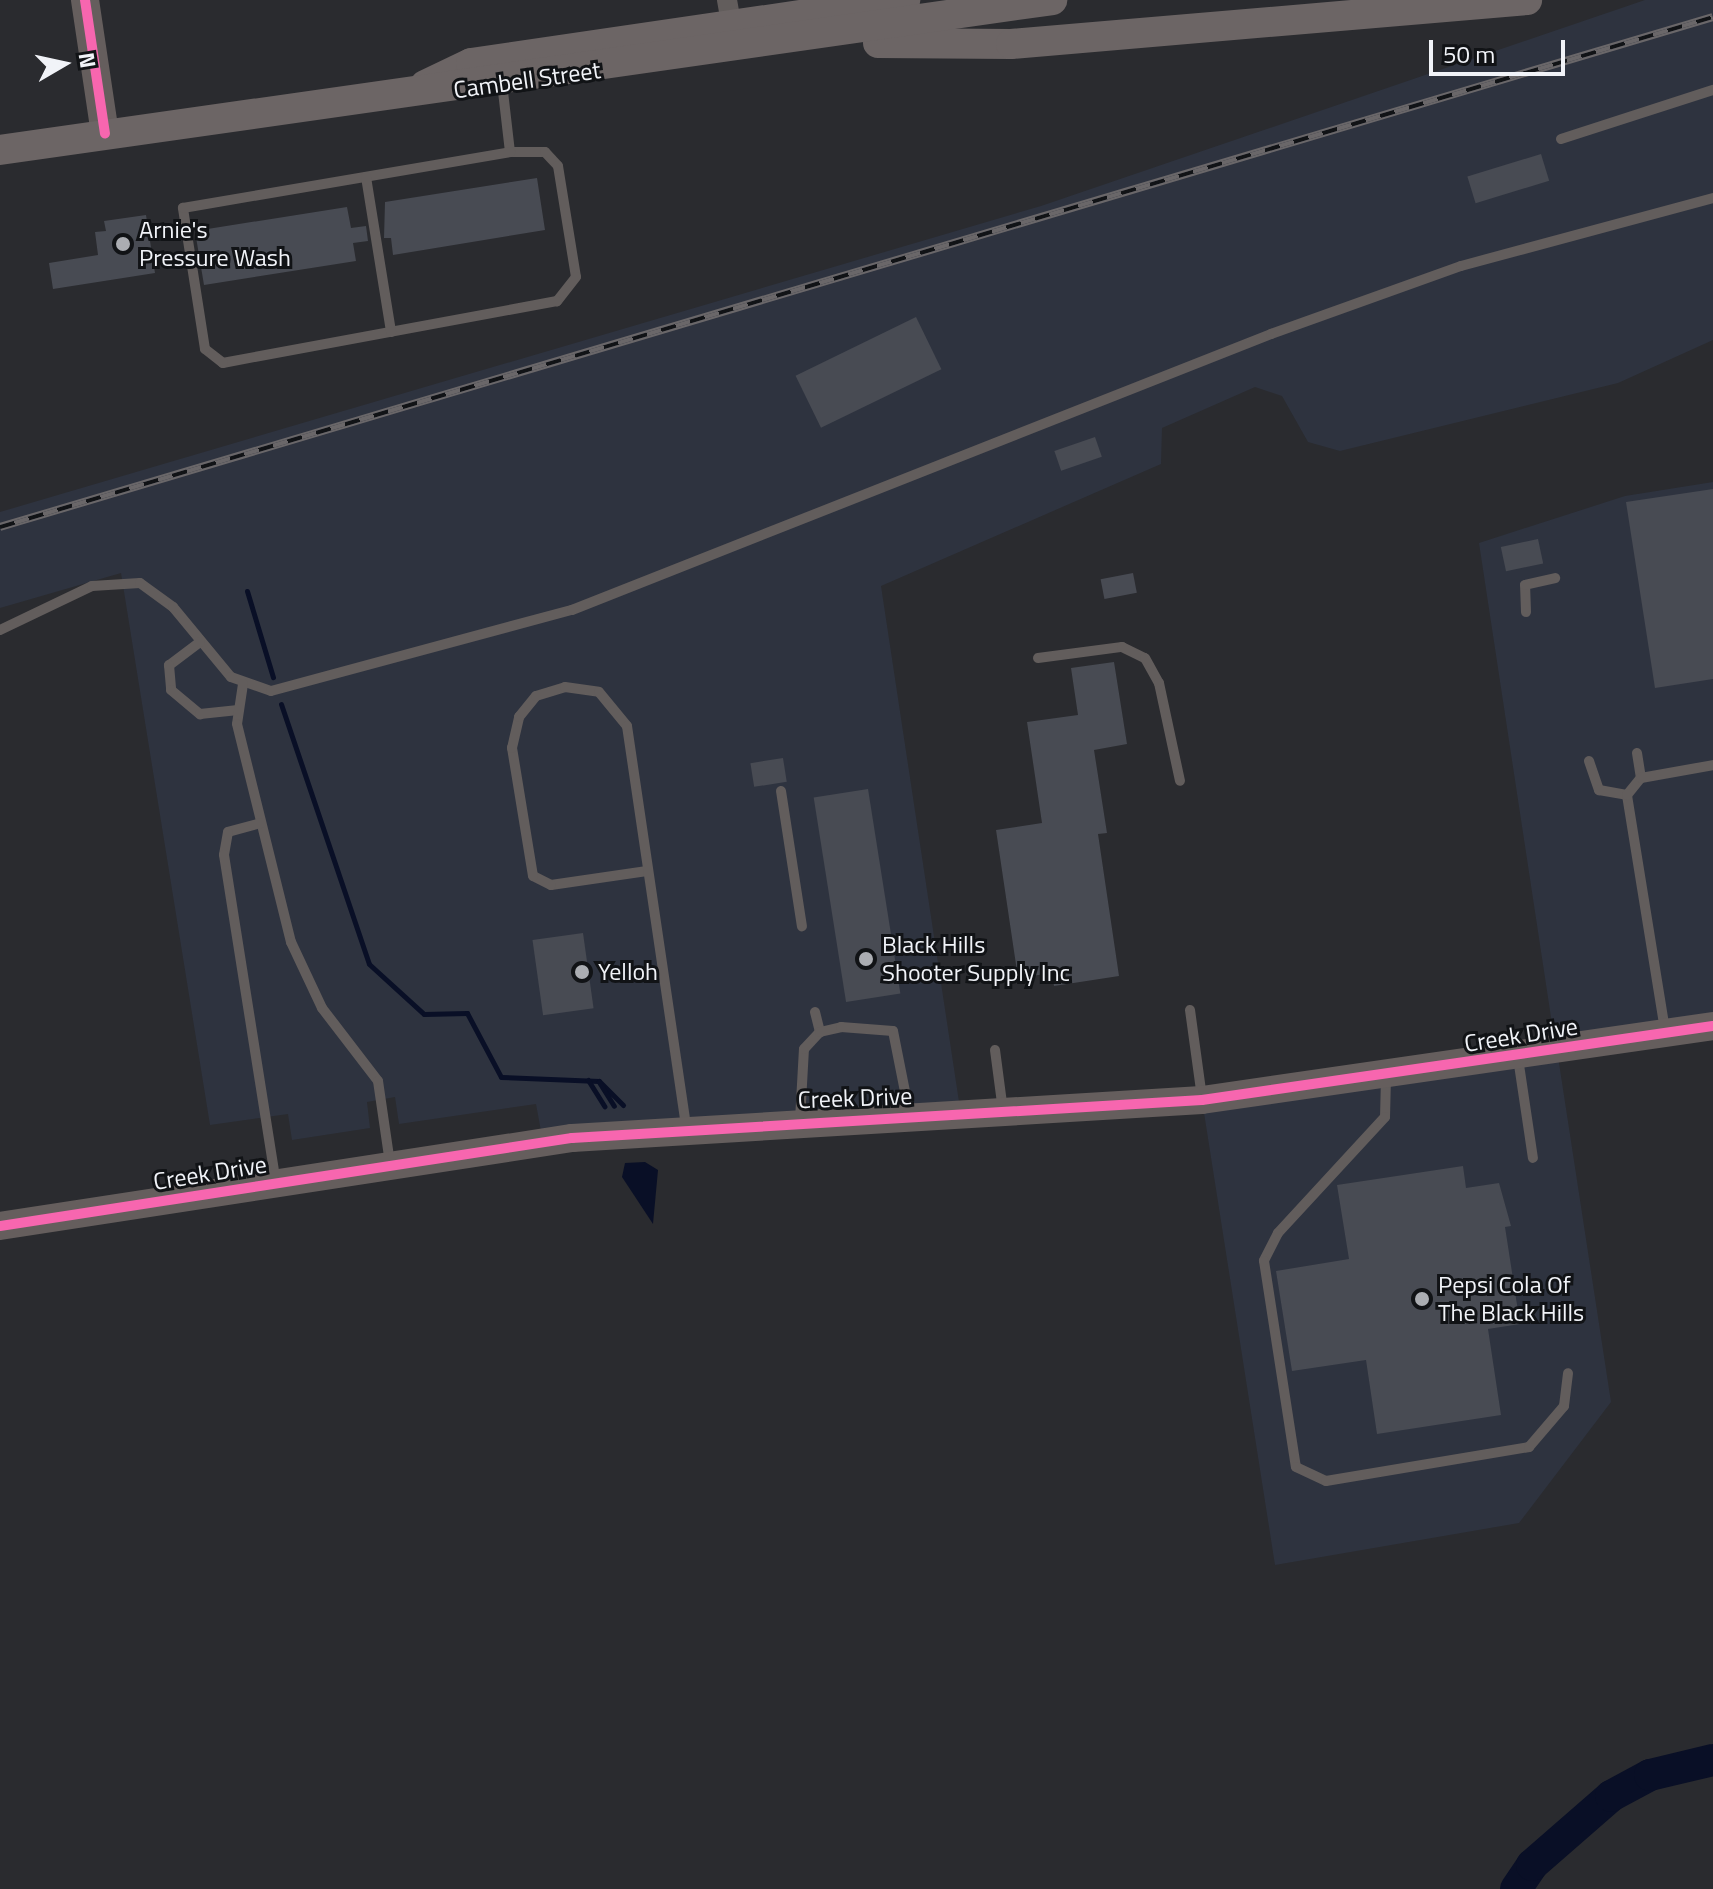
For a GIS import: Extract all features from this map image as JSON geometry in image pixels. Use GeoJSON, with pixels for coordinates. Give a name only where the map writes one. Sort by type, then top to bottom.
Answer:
{"type":"FeatureCollection","features":[{"type":"Feature","properties":{"kind":"main road"},"geometry":{"type":"LineString","coordinates":[[398,98],[471,63],[905,0]]}},
{"type":"Feature","properties":{"kind":"main road","name":"Cambell Street"},"geometry":{"type":"LineString","coordinates":[[0,150],[502,83],[731,26],[792,42],[1052,0]]}},
{"type":"Feature","properties":{"kind":"main road"},"geometry":{"type":"LineString","coordinates":[[792,42],[1011,44],[1527,0]]}},
{"type":"Feature","properties":{"kind":"street"},"geometry":{"type":"LineString","coordinates":[[85,0],[105,134]]}},
{"type":"Feature","properties":{"kind":"street","name":"Creek Drive"},"geometry":{"type":"LineString","coordinates":[[0,1226],[390,1166],[686,1127],[1004,1114],[1202,1100],[1386,1077],[1713,1026]]}},
{"type":"Feature","properties":{"kind":"lane"},"geometry":{"type":"LineString","coordinates":[[502,83],[510,152]]}},
{"type":"Feature","properties":{"kind":"lane"},"geometry":{"type":"LineString","coordinates":[[1561,139],[1713,90]]}},
{"type":"Feature","properties":{"kind":"lane"},"geometry":{"type":"LineString","coordinates":[[510,152],[545,152],[558,166],[576,277],[557,301],[223,363],[212,358],[183,208],[510,152]]}},
{"type":"Feature","properties":{"kind":"lane"},"geometry":{"type":"LineString","coordinates":[[366,177],[391,332]]}},
{"type":"Feature","properties":{"kind":"lane"},"geometry":{"type":"LineString","coordinates":[[0,630],[92,586],[128,581],[155,592],[243,684],[271,691],[572,610],[1271,334],[1461,266],[1713,198]]}},
{"type":"Feature","properties":{"kind":"lane"},"geometry":{"type":"LineString","coordinates":[[1526,612],[1525,585],[1555,578]]}},
{"type":"Feature","properties":{"kind":"lane"},"geometry":{"type":"LineString","coordinates":[[200,642],[169,665],[171,690],[200,714],[236,710]]}},
{"type":"Feature","properties":{"kind":"lane"},"geometry":{"type":"LineString","coordinates":[[1038,658],[1122,647],[1145,658],[1159,683],[1180,781]]}},
{"type":"Feature","properties":{"kind":"lane"},"geometry":{"type":"LineString","coordinates":[[243,684],[236,710],[261,823],[308,986],[378,1081],[390,1166]]}},
{"type":"Feature","properties":{"kind":"lane"},"geometry":{"type":"LineString","coordinates":[[647,871],[551,885],[533,876],[512,748],[519,717],[536,696],[583,687],[622,714],[647,871],[686,1127]]}},
{"type":"Feature","properties":{"kind":"lane"},"geometry":{"type":"LineString","coordinates":[[1637,753],[1641,778]]}},
{"type":"Feature","properties":{"kind":"lane"},"geometry":{"type":"LineString","coordinates":[[1589,761],[1599,790],[1627,795]]}},
{"type":"Feature","properties":{"kind":"lane"},"geometry":{"type":"LineString","coordinates":[[1666,1033],[1627,795],[1641,778],[1713,765]]}},
{"type":"Feature","properties":{"kind":"lane"},"geometry":{"type":"LineString","coordinates":[[781,791],[802,926]]}},
{"type":"Feature","properties":{"kind":"lane"},"geometry":{"type":"LineString","coordinates":[[261,823],[228,832],[224,855],[276,1183]]}},
{"type":"Feature","properties":{"kind":"lane"},"geometry":{"type":"LineString","coordinates":[[1190,1010],[1202,1100]]}},
{"type":"Feature","properties":{"kind":"lane"},"geometry":{"type":"LineString","coordinates":[[815,1012],[820,1032]]}},
{"type":"Feature","properties":{"kind":"lane"},"geometry":{"type":"LineString","coordinates":[[800,1120],[804,1049],[820,1032],[893,1031],[910,1117]]}},
{"type":"Feature","properties":{"kind":"lane"},"geometry":{"type":"LineString","coordinates":[[995,1050],[1004,1114]]}},
{"type":"Feature","properties":{"kind":"lane"},"geometry":{"type":"LineString","coordinates":[[1517,1056],[1533,1158]]}},
{"type":"Feature","properties":{"kind":"lane"},"geometry":{"type":"LineString","coordinates":[[1386,1077],[1385,1117],[1278,1233],[1264,1261],[1296,1467],[1326,1481],[1529,1447],[1564,1406],[1568,1373]]}},
{"type":"Feature","properties":{"kind":"shaded area"},"geometry":{"type":"Polygon","coordinates":[[[1645,0],[1713,0],[1713,340],[1618,383],[1340,451],[1308,442],[1282,396],[1255,387],[1162,428],[1161,464],[881,586],[961,1115],[543,1142],[536,1104],[399,1124],[395,1097],[367,1102],[370,1128],[292,1140],[288,1114],[210,1125],[121,573],[0,608],[0,512],[1041,206],[1645,0]]]}},
{"type":"Feature","properties":{"kind":"shaded area"},"geometry":{"type":"Polygon","coordinates":[[[1713,482],[1713,1026],[1557,1050],[1611,1402],[1519,1523],[1275,1565],[1202,1100],[1556,1050],[1479,543],[1625,496],[1713,482]]]}},
{"type":"Feature","properties":{"kind":"water"},"geometry":{"type":"Polygon","coordinates":[[[645,1162],[658,1170],[653,1224],[622,1177],[625,1163],[645,1162]]]}},
{"type":"Feature","properties":{"kind":"building"},"geometry":{"type":"Polygon","coordinates":[[[1541,154],[1549,181],[1476,203],[1467,177],[1541,154]]]}},
{"type":"Feature","properties":{"kind":"building"},"geometry":{"type":"Polygon","coordinates":[[[537,178],[545,230],[393,255],[391,238],[384,238],[385,202],[537,178]]]}},
{"type":"Feature","properties":{"kind":"building"},"geometry":{"type":"Polygon","coordinates":[[[347,207],[351,228],[366,226],[368,241],[353,243],[356,261],[204,285],[195,231],[347,207]]]}},
{"type":"Feature","properties":{"kind":"building","name":"Arnie's Pressure Wash"},"geometry":{"type":"Polygon","coordinates":[[[146,215],[155,273],[53,289],[49,263],[98,255],[95,232],[106,231],[104,221],[146,215]]]}},
{"type":"Feature","properties":{"kind":"building"},"geometry":{"type":"Polygon","coordinates":[[[916,317],[941,369],[821,428],[796,376],[916,317]]]}},
{"type":"Feature","properties":{"kind":"building"},"geometry":{"type":"Polygon","coordinates":[[[1095,437],[1102,457],[1061,471],[1054,451],[1095,437]]]}},
{"type":"Feature","properties":{"kind":"building"},"geometry":{"type":"Polygon","coordinates":[[[1713,489],[1713,679],[1655,688],[1626,502],[1713,489]]]}},
{"type":"Feature","properties":{"kind":"building"},"geometry":{"type":"Polygon","coordinates":[[[1538,539],[1543,563],[1506,571],[1501,547],[1538,539]]]}},
{"type":"Feature","properties":{"kind":"building"},"geometry":{"type":"Polygon","coordinates":[[[1133,573],[1137,593],[1104,599],[1101,579],[1133,573]]]}},
{"type":"Feature","properties":{"kind":"building"},"geometry":{"type":"Polygon","coordinates":[[[1114,662],[1127,744],[1094,750],[1107,833],[1098,834],[1119,976],[1054,986],[1052,973],[1018,978],[996,830],[1042,823],[1027,722],[1078,715],[1071,668],[1114,662]]]}},
{"type":"Feature","properties":{"kind":"building"},"geometry":{"type":"Polygon","coordinates":[[[783,758],[787,782],[754,787],[750,763],[783,758]]]}},
{"type":"Feature","properties":{"kind":"building"},"geometry":{"type":"Polygon","coordinates":[[[868,789],[900,993],[846,1002],[814,798],[868,789]]]}},
{"type":"Feature","properties":{"kind":"building"},"geometry":{"type":"Polygon","coordinates":[[[583,933],[594,1008],[543,1015],[532,940],[583,933]]]}},
{"type":"Feature","properties":{"kind":"building"},"geometry":{"type":"Polygon","coordinates":[[[1463,1166],[1466,1188],[1499,1183],[1511,1226],[1505,1227],[1520,1324],[1488,1329],[1501,1415],[1377,1434],[1366,1360],[1292,1371],[1276,1271],[1349,1259],[1337,1185],[1463,1166]]]}},
{"type":"Feature","properties":{"kind":"waterway"},"geometry":{"type":"LineString","coordinates":[[247,591],[273,677]]}},
{"type":"Feature","properties":{"kind":"waterway"},"geometry":{"type":"LineString","coordinates":[[281,704],[369,964],[424,1014],[467,1013],[501,1077],[599,1081],[623,1105]]}},
{"type":"Feature","properties":{"kind":"waterway"},"geometry":{"type":"LineString","coordinates":[[588,1080],[604,1106]]}},
{"type":"Feature","properties":{"kind":"waterway"},"geometry":{"type":"LineString","coordinates":[[599,1082],[614,1106]]}},
{"type":"Feature","properties":{"kind":"waterway"},"geometry":{"type":"LineString","coordinates":[[1516,1889],[1532,1865],[1611,1796],[1650,1775],[1713,1760]]}},
{"type":"Feature","properties":{"kind":"railway"},"geometry":{"type":"LineString","coordinates":[[0,527],[1713,17]]}},
{"type":"Feature","properties":{"kind":"cycle path"},"geometry":{"type":"LineString","coordinates":[[85,0],[105,134]]}},
{"type":"Feature","properties":{"kind":"cycle path"},"geometry":{"type":"LineString","coordinates":[[0,1226],[572,1138],[1202,1100],[1713,1026]]}},
{"type":"Feature","properties":{"kind":"place","name":"Arnie's Pressure Wash"},"geometry":{"type":"Point","coordinates":[123,244]}},
{"type":"Feature","properties":{"kind":"place","name":"Black Hills Shooter Supply Inc"},"geometry":{"type":"Point","coordinates":[866,959]}},
{"type":"Feature","properties":{"kind":"place","name":"Yelloh"},"geometry":{"type":"Point","coordinates":[582,972]}},
{"type":"Feature","properties":{"kind":"place","name":"Pepsi Cola Of The Black Hills"},"geometry":{"type":"Point","coordinates":[1422,1299]}}]}
